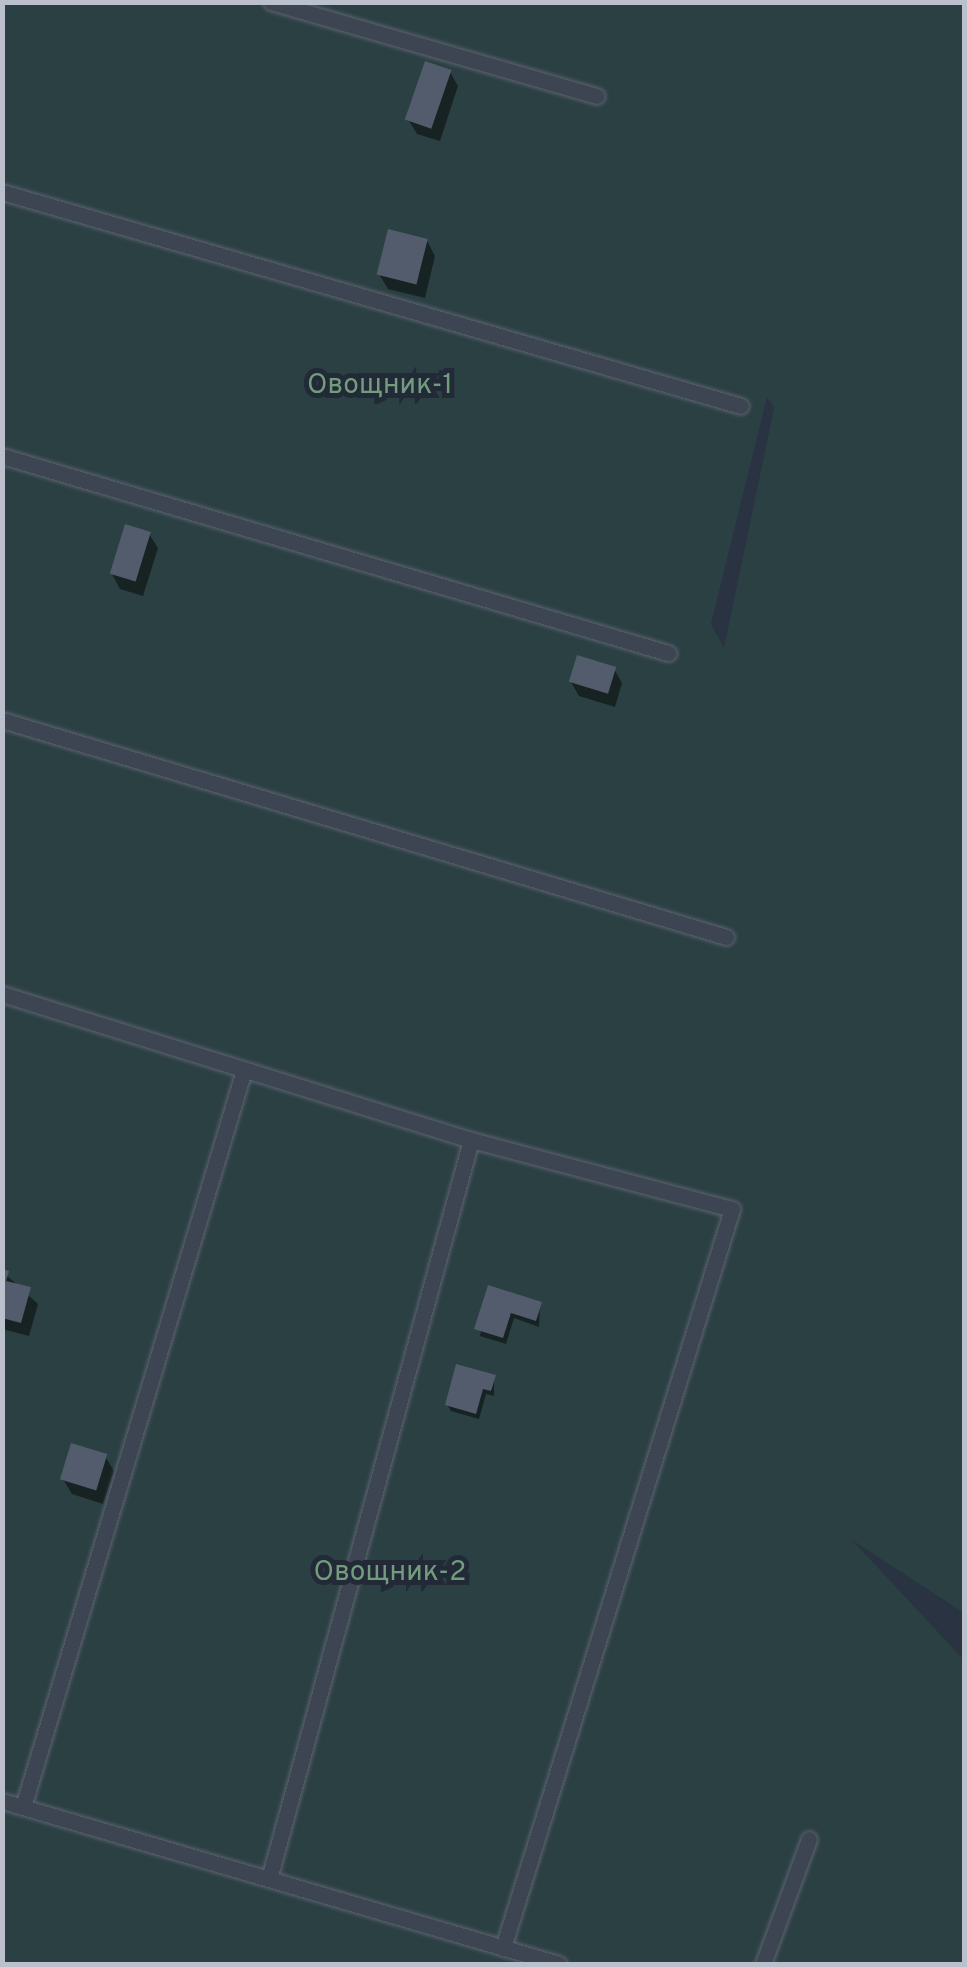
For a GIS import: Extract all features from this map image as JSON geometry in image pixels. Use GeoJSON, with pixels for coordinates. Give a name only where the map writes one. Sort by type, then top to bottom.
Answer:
{"type":"FeatureCollection","features":[{"type":"Feature","properties":{"kind":"lane"},"geometry":{"type":"LineString","coordinates":[[271,2],[597,96]]}},
{"type":"Feature","properties":{"kind":"lane"},"geometry":{"type":"LineString","coordinates":[[2,192],[742,406]]}},
{"type":"Feature","properties":{"kind":"lane"},"geometry":{"type":"LineString","coordinates":[[2,456],[668,652]]}},
{"type":"Feature","properties":{"kind":"lane"},"geometry":{"type":"LineString","coordinates":[[2,720],[726,938]]}},
{"type":"Feature","properties":{"kind":"lane"},"geometry":{"type":"LineString","coordinates":[[2,994],[472,1140],[732,1209],[503,1948]]}},
{"type":"Feature","properties":{"kind":"lane"},"geometry":{"type":"LineString","coordinates":[[23,1807],[244,1070]]}},
{"type":"Feature","properties":{"kind":"lane"},"geometry":{"type":"LineString","coordinates":[[268,1879],[472,1140]]}},
{"type":"Feature","properties":{"kind":"lane"},"geometry":{"type":"LineString","coordinates":[[2,1801],[559,1964]]}},
{"type":"Feature","properties":{"kind":"lane"},"geometry":{"type":"LineString","coordinates":[[762,1964],[809,1839]]}},
{"type":"Feature","properties":{"kind":"green space"},"geometry":{"type":"Polygon","coordinates":[[[3,3],[964,3],[964,1613],[852,1540],[964,1660],[964,1964],[3,1964],[3,3]],[[767,397],[711,624],[724,648],[774,408],[767,397]]]}},
{"type":"Feature","properties":{"kind":"building"},"geometry":{"type":"Polygon","coordinates":[[[425,61],[451,70],[431,129],[405,120],[425,61]]]}},
{"type":"Feature","properties":{"kind":"building"},"geometry":{"type":"Polygon","coordinates":[[[388,229],[428,239],[416,285],[377,275],[388,229]]]}},
{"type":"Feature","properties":{"kind":"building"},"geometry":{"type":"Polygon","coordinates":[[[125,524],[151,532],[136,582],[110,574],[125,524]]]}},
{"type":"Feature","properties":{"kind":"building"},"geometry":{"type":"Polygon","coordinates":[[[577,655],[616,667],[608,694],[569,682],[577,655]]]}},
{"type":"Feature","properties":{"kind":"building"},"geometry":{"type":"Polygon","coordinates":[[[2,1269],[9,1271],[6,1281],[31,1287],[21,1323],[2,1318],[2,1269]]]}},
{"type":"Feature","properties":{"kind":"building"},"geometry":{"type":"Polygon","coordinates":[[[488,1285],[542,1302],[536,1321],[511,1313],[503,1338],[474,1329],[488,1285]]]}},
{"type":"Feature","properties":{"kind":"building"},"geometry":{"type":"Polygon","coordinates":[[[456,1364],[496,1375],[491,1391],[483,1389],[476,1414],[445,1405],[456,1364]]]}},
{"type":"Feature","properties":{"kind":"building"},"geometry":{"type":"Polygon","coordinates":[[[71,1443],[107,1454],[96,1490],[60,1479],[71,1443]]]}},
{"type":"Feature","properties":{"kind":"park label","name":"Овощник-1"},"geometry":{"type":"Point","coordinates":[380,386]}},
{"type":"Feature","properties":{"kind":"park label","name":"Овощник-2"},"geometry":{"type":"Point","coordinates":[390,1573]}}]}
